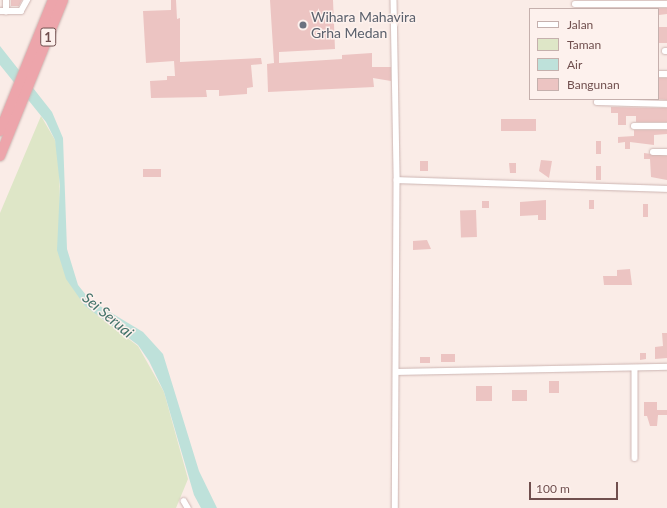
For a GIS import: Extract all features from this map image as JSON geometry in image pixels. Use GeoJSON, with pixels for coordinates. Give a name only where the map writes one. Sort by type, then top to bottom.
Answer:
{"type":"FeatureCollection","features":[{"type":"Feature","properties":{"kind":"highway","name":"1"},"geometry":{"type":"LineString","coordinates":[[0,156],[18,100],[26,66],[53,0]]}},
{"type":"Feature","properties":{"kind":"highway","name":"1"},"geometry":{"type":"LineString","coordinates":[[0,131],[33,74],[63,0]]}},
{"type":"Feature","properties":{"kind":"street"},"geometry":{"type":"LineString","coordinates":[[6,0],[3,11],[21,11],[27,0]]}},
{"type":"Feature","properties":{"kind":"street"},"geometry":{"type":"LineString","coordinates":[[394,0],[397,180],[395,508]]}},
{"type":"Feature","properties":{"kind":"street"},"geometry":{"type":"LineString","coordinates":[[575,4],[667,4]]}},
{"type":"Feature","properties":{"kind":"street"},"geometry":{"type":"LineString","coordinates":[[596,102],[667,104]]}},
{"type":"Feature","properties":{"kind":"street"},"geometry":{"type":"LineString","coordinates":[[634,126],[667,126]]}},
{"type":"Feature","properties":{"kind":"street"},"geometry":{"type":"LineString","coordinates":[[653,152],[667,152]]}},
{"type":"Feature","properties":{"kind":"street"},"geometry":{"type":"LineString","coordinates":[[397,180],[667,189]]}},
{"type":"Feature","properties":{"kind":"street"},"geometry":{"type":"LineString","coordinates":[[397,372],[667,367]]}},
{"type":"Feature","properties":{"kind":"street"},"geometry":{"type":"LineString","coordinates":[[635,368],[635,458]]}},
{"type":"Feature","properties":{"kind":"street"},"geometry":{"type":"LineString","coordinates":[[184,501],[188,508]]}},
{"type":"Feature","properties":{"kind":"green space"},"geometry":{"type":"Polygon","coordinates":[[[41,116],[55,140],[59,157],[61,262],[98,316],[138,346],[164,392],[188,479],[176,508],[0,508],[0,213],[41,116]]]}},
{"type":"Feature","properties":{"kind":"water","name":"Sei Seruai"},"geometry":{"type":"Polygon","coordinates":[[[0,46],[52,112],[63,138],[67,249],[78,285],[90,300],[143,332],[163,354],[199,471],[217,508],[201,508],[194,495],[164,392],[149,361],[138,345],[85,306],[66,279],[57,250],[60,186],[55,140],[46,122],[0,65],[0,46]]]}},
{"type":"Feature","properties":{"kind":"building"},"geometry":{"type":"Polygon","coordinates":[[[11,0],[22,0],[19,6],[11,6],[11,0]]]}},
{"type":"Feature","properties":{"kind":"building"},"geometry":{"type":"Polygon","coordinates":[[[171,0],[176,0],[177,19],[180,18],[180,62],[261,58],[262,64],[251,65],[253,87],[247,88],[247,94],[219,96],[219,90],[206,90],[207,97],[151,98],[150,81],[167,80],[167,76],[175,76],[174,61],[146,63],[143,11],[171,10],[171,0]]]}},
{"type":"Feature","properties":{"kind":"building"},"geometry":{"type":"Polygon","coordinates":[[[270,0],[333,0],[335,49],[279,52],[279,63],[342,59],[342,55],[372,53],[372,67],[391,67],[391,81],[373,78],[374,87],[268,92],[267,64],[274,63],[270,0]]]}},
{"type":"Feature","properties":{"kind":"building"},"geometry":{"type":"Polygon","coordinates":[[[659,8],[667,8],[667,14],[659,15],[659,8]]]}},
{"type":"Feature","properties":{"kind":"building"},"geometry":{"type":"Polygon","coordinates":[[[659,27],[667,27],[667,43],[659,43],[659,27]]]}},
{"type":"Feature","properties":{"kind":"building"},"geometry":{"type":"Polygon","coordinates":[[[659,78],[667,78],[667,100],[659,100],[659,78]]]}},
{"type":"Feature","properties":{"kind":"building"},"geometry":{"type":"Polygon","coordinates":[[[611,107],[667,108],[667,122],[636,122],[636,116],[626,116],[626,125],[618,125],[618,113],[611,113],[611,107]]]}},
{"type":"Feature","properties":{"kind":"building"},"geometry":{"type":"Polygon","coordinates":[[[501,119],[536,119],[536,131],[501,131],[501,119]]]}},
{"type":"Feature","properties":{"kind":"building"},"geometry":{"type":"Polygon","coordinates":[[[634,130],[667,130],[667,134],[654,135],[654,145],[630,142],[630,149],[625,149],[625,142],[618,143],[618,137],[634,136],[634,130]]]}},
{"type":"Feature","properties":{"kind":"building"},"geometry":{"type":"Polygon","coordinates":[[[596,141],[601,141],[601,154],[596,154],[596,141]]]}},
{"type":"Feature","properties":{"kind":"building"},"geometry":{"type":"Polygon","coordinates":[[[644,153],[667,156],[667,180],[651,177],[650,159],[644,159],[644,153]]]}},
{"type":"Feature","properties":{"kind":"building"},"geometry":{"type":"Polygon","coordinates":[[[541,160],[552,161],[549,178],[539,171],[541,160]]]}},
{"type":"Feature","properties":{"kind":"building"},"geometry":{"type":"Polygon","coordinates":[[[420,161],[428,161],[428,171],[420,171],[420,161]]]}},
{"type":"Feature","properties":{"kind":"building"},"geometry":{"type":"Polygon","coordinates":[[[509,163],[516,163],[516,173],[510,173],[509,163]]]}},
{"type":"Feature","properties":{"kind":"building"},"geometry":{"type":"Polygon","coordinates":[[[596,166],[601,166],[601,180],[596,180],[596,166]]]}},
{"type":"Feature","properties":{"kind":"building"},"geometry":{"type":"Polygon","coordinates":[[[143,169],[161,169],[161,177],[143,177],[143,169]]]}},
{"type":"Feature","properties":{"kind":"building"},"geometry":{"type":"Polygon","coordinates":[[[546,200],[546,220],[538,220],[538,215],[520,216],[520,202],[546,200]]]}},
{"type":"Feature","properties":{"kind":"building"},"geometry":{"type":"Polygon","coordinates":[[[589,200],[594,200],[594,209],[589,209],[589,200]]]}},
{"type":"Feature","properties":{"kind":"building"},"geometry":{"type":"Polygon","coordinates":[[[482,201],[489,201],[489,208],[482,208],[482,201]]]}},
{"type":"Feature","properties":{"kind":"building"},"geometry":{"type":"Polygon","coordinates":[[[643,204],[648,204],[648,217],[643,217],[643,204]]]}},
{"type":"Feature","properties":{"kind":"building"},"geometry":{"type":"Polygon","coordinates":[[[476,210],[477,237],[461,238],[460,211],[476,210]]]}},
{"type":"Feature","properties":{"kind":"building"},"geometry":{"type":"Polygon","coordinates":[[[427,240],[431,249],[413,250],[413,241],[427,240]]]}},
{"type":"Feature","properties":{"kind":"building"},"geometry":{"type":"Polygon","coordinates":[[[630,269],[632,285],[604,285],[603,276],[617,276],[617,270],[630,269]]]}},
{"type":"Feature","properties":{"kind":"building"},"geometry":{"type":"Polygon","coordinates":[[[662,333],[667,333],[667,358],[655,359],[655,347],[663,346],[662,333]]]}},
{"type":"Feature","properties":{"kind":"building"},"geometry":{"type":"Polygon","coordinates":[[[640,353],[646,353],[646,359],[640,360],[640,353]]]}},
{"type":"Feature","properties":{"kind":"building"},"geometry":{"type":"Polygon","coordinates":[[[441,354],[455,354],[455,362],[441,362],[441,354]]]}},
{"type":"Feature","properties":{"kind":"building"},"geometry":{"type":"Polygon","coordinates":[[[420,357],[430,357],[430,363],[420,363],[420,357]]]}},
{"type":"Feature","properties":{"kind":"building"},"geometry":{"type":"Polygon","coordinates":[[[549,381],[559,381],[559,393],[549,393],[549,381]]]}},
{"type":"Feature","properties":{"kind":"building"},"geometry":{"type":"Polygon","coordinates":[[[476,386],[492,386],[492,401],[476,401],[476,386]]]}},
{"type":"Feature","properties":{"kind":"building"},"geometry":{"type":"Polygon","coordinates":[[[512,390],[527,390],[527,401],[512,401],[512,390]]]}},
{"type":"Feature","properties":{"kind":"building"},"geometry":{"type":"Polygon","coordinates":[[[644,402],[657,402],[657,410],[667,410],[667,415],[658,415],[657,426],[650,426],[647,416],[644,416],[644,402]]]}},
{"type":"Feature","properties":{"kind":"place","name":"Wihara Mahavira Grha Medan"},"geometry":{"type":"Point","coordinates":[303,25]}}]}
